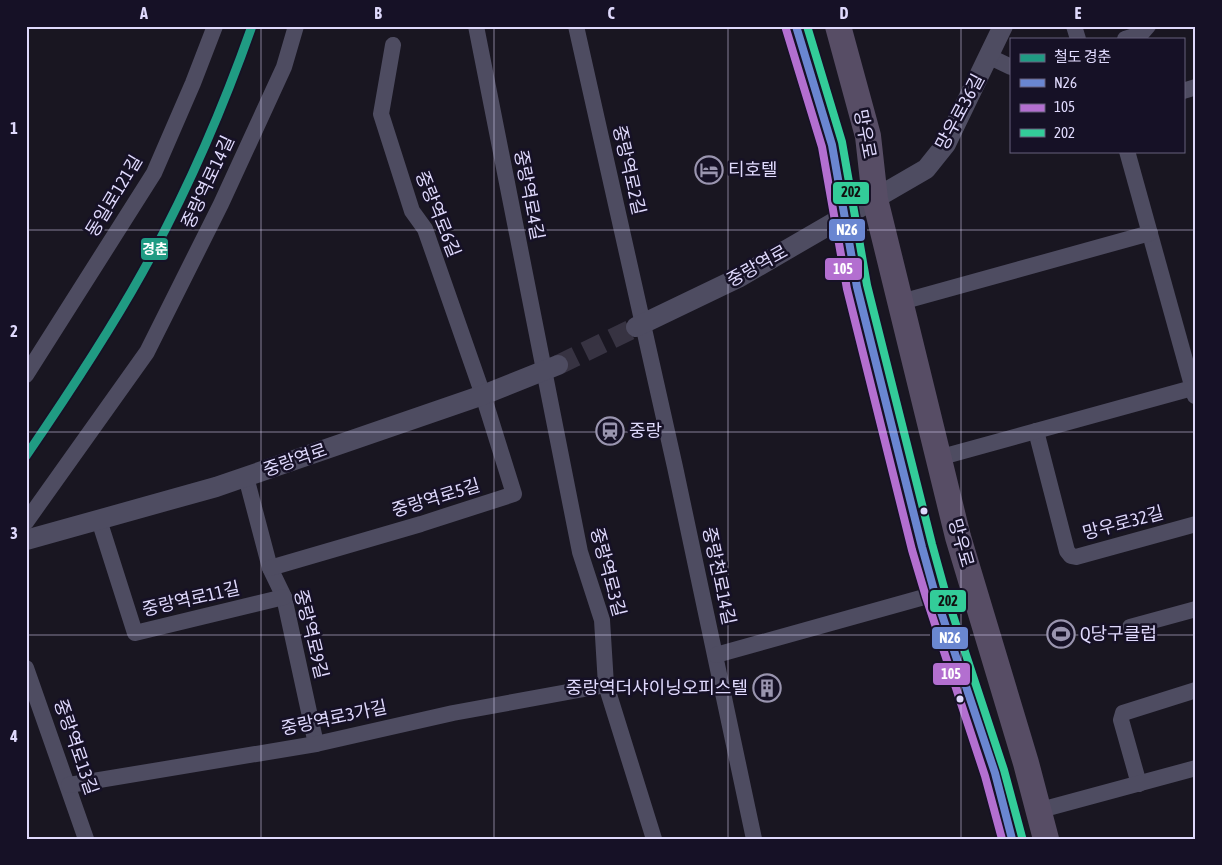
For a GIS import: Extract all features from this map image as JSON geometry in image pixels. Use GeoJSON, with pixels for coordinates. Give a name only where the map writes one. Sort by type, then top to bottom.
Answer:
{"type":"FeatureCollection","features":[{"type":"Feature","properties":{"kind":"main road","name":"망우로"},"geometry":{"type":"LineString","coordinates":[[796,26],[832,146],[856,287],[935,594],[995,773],[1012,839]]}},
{"type":"Feature","properties":{"kind":"main road","name":"망우로"},"geometry":{"type":"LineString","coordinates":[[838,26],[868,136],[875,199],[958,537],[1026,763],[1037,811],[1046,839]]}},
{"type":"Feature","properties":{"kind":"street","name":"동일로121길"},"geometry":{"type":"LineString","coordinates":[[26,375],[154,173],[193,83],[215,26]]}},
{"type":"Feature","properties":{"kind":"street","name":"중랑역로14길"},"geometry":{"type":"LineString","coordinates":[[26,522],[147,352],[225,196],[284,66],[296,26]]}},
{"type":"Feature","properties":{"kind":"street","name":"중랑역로4길"},"geometry":{"type":"LineString","coordinates":[[476,26],[551,369]]}},
{"type":"Feature","properties":{"kind":"street","name":"중랑역로2길"},"geometry":{"type":"LineString","coordinates":[[576,26],[640,325]]}},
{"type":"Feature","properties":{"kind":"street","name":"망우로36길"},"geometry":{"type":"LineString","coordinates":[[875,199],[926,169],[946,144],[1003,26]]}},
{"type":"Feature","properties":{"kind":"street"},"geometry":{"type":"LineString","coordinates":[[1074,26],[1078,38]]}},
{"type":"Feature","properties":{"kind":"street"},"geometry":{"type":"LineString","coordinates":[[1128,38],[1142,34],[1148,26]]}},
{"type":"Feature","properties":{"kind":"street","name":"중랑역로6길"},"geometry":{"type":"LineString","coordinates":[[393,45],[381,114],[412,211],[425,230],[483,395]]}},
{"type":"Feature","properties":{"kind":"street"},"geometry":{"type":"LineString","coordinates":[[988,56],[1010,67]]}},
{"type":"Feature","properties":{"kind":"street"},"geometry":{"type":"LineString","coordinates":[[1184,91],[1196,87]]}},
{"type":"Feature","properties":{"kind":"street"},"geometry":{"type":"LineString","coordinates":[[938,458],[1195,391],[1126,152]]}},
{"type":"Feature","properties":{"kind":"street","name":"중랑역로"},"geometry":{"type":"LineString","coordinates":[[640,325],[738,278],[844,215],[875,199]]}},
{"type":"Feature","properties":{"kind":"street"},"geometry":{"type":"LineString","coordinates":[[901,302],[1150,234]]}},
{"type":"Feature","properties":{"kind":"street","name":"중랑천로14길"},"geometry":{"type":"LineString","coordinates":[[640,325],[716,654],[754,839]]}},
{"type":"Feature","properties":{"kind":"street","name":"중랑역로"},"geometry":{"type":"LineString","coordinates":[[26,540],[246,477],[483,395],[551,369]]}},
{"type":"Feature","properties":{"kind":"street","name":"중랑역로3길"},"geometry":{"type":"LineString","coordinates":[[551,369],[580,552],[602,620],[606,684],[654,839]]}},
{"type":"Feature","properties":{"kind":"street","name":"중랑역로5길"},"geometry":{"type":"LineString","coordinates":[[270,568],[421,524],[514,494],[483,395]]}},
{"type":"Feature","properties":{"kind":"street","name":"망우로32길"},"geometry":{"type":"LineString","coordinates":[[1036,431],[1067,551],[1071,556],[1076,557],[1196,524]]}},
{"type":"Feature","properties":{"kind":"street","name":"중랑역로9길"},"geometry":{"type":"LineString","coordinates":[[246,477],[270,568],[284,597],[316,744]]}},
{"type":"Feature","properties":{"kind":"street","name":"중랑역로11길"},"geometry":{"type":"LineString","coordinates":[[99,520],[135,633],[284,597]]}},
{"type":"Feature","properties":{"kind":"street"},"geometry":{"type":"LineString","coordinates":[[716,654],[935,594]]}},
{"type":"Feature","properties":{"kind":"street"},"geometry":{"type":"LineString","coordinates":[[1130,627],[1196,609]]}},
{"type":"Feature","properties":{"kind":"street","name":"중랑역로13길"},"geometry":{"type":"LineString","coordinates":[[26,668],[69,785],[86,839]]}},
{"type":"Feature","properties":{"kind":"street","name":"중랑역로3가길"},"geometry":{"type":"LineString","coordinates":[[69,785],[316,744],[445,715],[606,684]]}},
{"type":"Feature","properties":{"kind":"street"},"geometry":{"type":"LineString","coordinates":[[1138,784],[1122,720],[1123,713],[1196,690]]}},
{"type":"Feature","properties":{"kind":"street"},"geometry":{"type":"LineString","coordinates":[[1037,811],[1196,768]]}},
{"type":"Feature","properties":{"kind":"tunnel"},"geometry":{"type":"LineString","coordinates":[[558,365],[636,327]]}},
{"type":"Feature","properties":{"kind":"rail line","name":"경춘"},"geometry":{"type":"LineString","coordinates":[[26,456],[101,343],[174,213],[202,152],[252,26]]}},
{"type":"Feature","properties":{"kind":"transit line","name":"N26"},"geometry":{"type":"LineString","coordinates":[[796,26],[832,145],[857,287],[922,547],[935,594],[995,773],[1012,839]]}},
{"type":"Feature","properties":{"kind":"transit line","name":"202"},"geometry":{"type":"LineString","coordinates":[[807,26],[842,142],[867,285],[932,544],[945,591],[1004,770],[1022,837]]}},
{"type":"Feature","properties":{"kind":"transit line","name":"105"},"geometry":{"type":"LineString","coordinates":[[786,29],[822,147],[847,289],[912,550],[985,776],[1002,839]]}},
{"type":"Feature","properties":{"kind":"place","name":"티호텔"},"geometry":{"type":"Point","coordinates":[709,170]}},
{"type":"Feature","properties":{"kind":"place","name":"중랑"},"geometry":{"type":"Point","coordinates":[610,431]}},
{"type":"Feature","properties":{"kind":"place","name":"Q당구클럽"},"geometry":{"type":"Point","coordinates":[1061,634]}},
{"type":"Feature","properties":{"kind":"place","name":"중랑역더샤이닝오피스텔"},"geometry":{"type":"Point","coordinates":[767,688]}}]}
